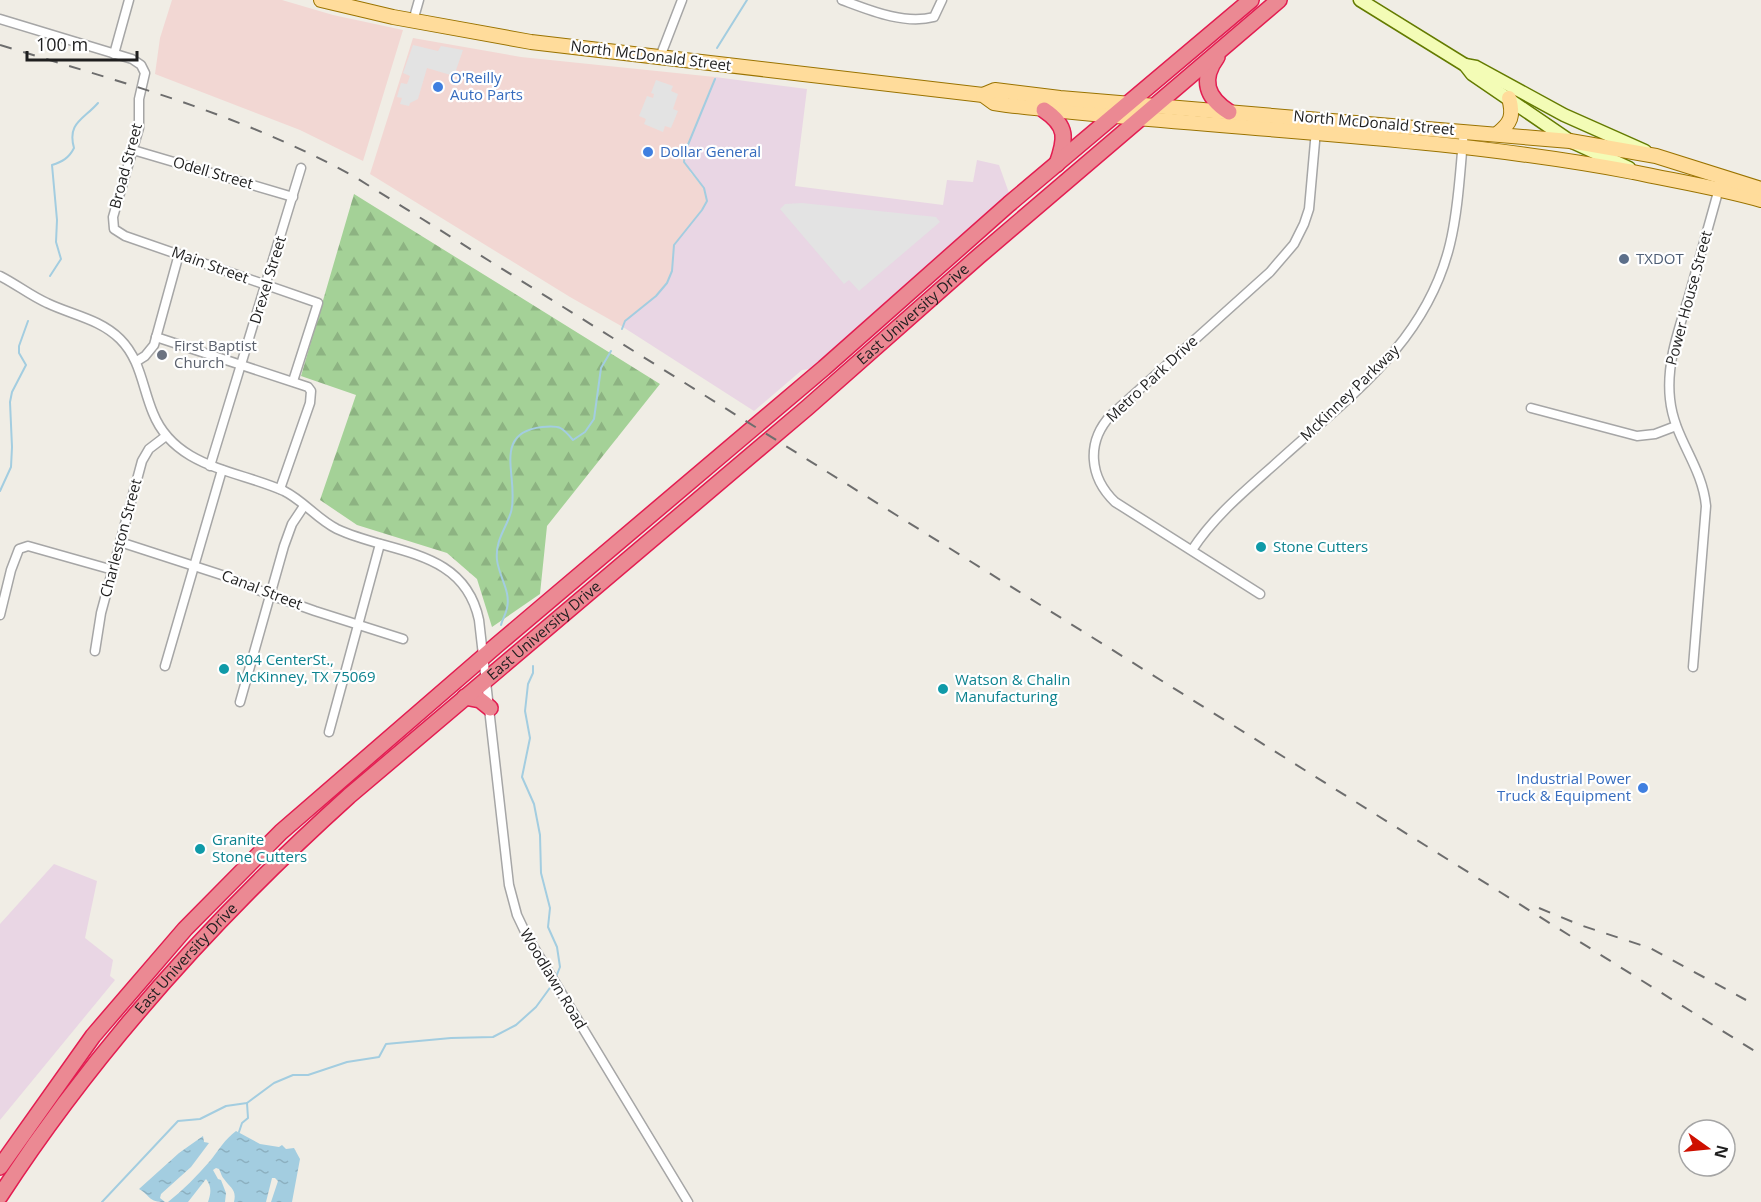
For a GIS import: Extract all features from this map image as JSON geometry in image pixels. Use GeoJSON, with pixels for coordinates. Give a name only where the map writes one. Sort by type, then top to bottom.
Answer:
{"type":"FeatureCollection","features":[{"type":"Feature","properties":{"kind":"highway","name":"East University Drive"},"geometry":{"type":"LineString","coordinates":[[0,1167],[87,1044],[131,991],[238,874],[303,812],[1251,0]]}},
{"type":"Feature","properties":{"kind":"highway"},"geometry":{"type":"LineString","coordinates":[[1229,112],[1213,99],[1209,91],[1208,79],[1212,66],[1231,41],[1279,0]]}},
{"type":"Feature","properties":{"kind":"highway","name":"East University Drive"},"geometry":{"type":"LineString","coordinates":[[0,1196],[56,1116],[144,1003],[199,942],[304,836],[840,380],[979,256],[1231,41]]}},
{"type":"Feature","properties":{"kind":"highway"},"geometry":{"type":"LineString","coordinates":[[1044,110],[1055,118],[1064,134],[1064,144],[1057,164]]}},
{"type":"Feature","properties":{"kind":"highway"},"geometry":{"type":"LineString","coordinates":[[967,241],[979,256]]}},
{"type":"Feature","properties":{"kind":"highway"},"geometry":{"type":"LineString","coordinates":[[606,553],[619,567]]}},
{"type":"Feature","properties":{"kind":"highway"},"geometry":{"type":"LineString","coordinates":[[465,697],[480,700],[490,708]]}},
{"type":"Feature","properties":{"kind":"highway"},"geometry":{"type":"LineString","coordinates":[[369,755],[380,770]]}},
{"type":"Feature","properties":{"kind":"highway"},"geometry":{"type":"LineString","coordinates":[[131,991],[144,1003]]}},
{"type":"Feature","properties":{"kind":"main road","name":"North McDonald Street"},"geometry":{"type":"LineString","coordinates":[[321,0],[413,21],[531,42],[983,95],[994,103],[1044,110],[1140,118],[1464,131],[1570,141],[1656,156],[1761,200]]}},
{"type":"Feature","properties":{"kind":"main road","name":"North McDonald Street"},"geometry":{"type":"LineString","coordinates":[[983,95],[995,90],[1229,112],[1542,157],[1647,175],[1761,189]]}},
{"type":"Feature","properties":{"kind":"main road"},"geometry":{"type":"LineString","coordinates":[[1497,134],[1508,125],[1511,119],[1512,110],[1509,98]]}},
{"type":"Feature","properties":{"kind":"street"},"geometry":{"type":"LineString","coordinates":[[0,19],[114,54],[129,0]]}},
{"type":"Feature","properties":{"kind":"street"},"geometry":{"type":"LineString","coordinates":[[413,21],[419,0]]}},
{"type":"Feature","properties":{"kind":"street"},"geometry":{"type":"LineString","coordinates":[[660,57],[682,0]]}},
{"type":"Feature","properties":{"kind":"street"},"geometry":{"type":"LineString","coordinates":[[842,0],[896,17],[925,20],[934,18],[942,0]]}},
{"type":"Feature","properties":{"kind":"street"},"geometry":{"type":"LineString","coordinates":[[1360,0],[1465,65],[1472,74],[1570,141],[1647,175]]}},
{"type":"Feature","properties":{"kind":"street","name":"Broad Street"},"geometry":{"type":"LineString","coordinates":[[113,218],[139,128],[140,99],[144,80],[144,71],[139,63],[114,54]]}},
{"type":"Feature","properties":{"kind":"street"},"geometry":{"type":"LineString","coordinates":[[1465,65],[1476,67],[1564,115],[1656,156]]}},
{"type":"Feature","properties":{"kind":"street","name":"Metro Park Drive"},"geometry":{"type":"LineString","coordinates":[[1260,594],[1121,506],[1104,490],[1094,469],[1093,454],[1101,427],[1111,415],[1270,272],[1294,244],[1309,209],[1316,125]]}},
{"type":"Feature","properties":{"kind":"street","name":"McKinney Parkway"},"geometry":{"type":"LineString","coordinates":[[1192,550],[1214,519],[1375,373],[1411,331],[1431,298],[1447,255],[1455,215],[1464,131]]}},
{"type":"Feature","properties":{"kind":"street","name":"Odell Street"},"geometry":{"type":"LineString","coordinates":[[134,150],[293,197]]}},
{"type":"Feature","properties":{"kind":"street","name":"Drexel Street"},"geometry":{"type":"LineString","coordinates":[[210,466],[301,168]]}},
{"type":"Feature","properties":{"kind":"street","name":"Power House Street"},"geometry":{"type":"LineString","coordinates":[[1693,667],[1706,506],[1697,468],[1676,426],[1670,399],[1671,362],[1720,183]]}},
{"type":"Feature","properties":{"kind":"street","name":"Main Street"},"geometry":{"type":"LineString","coordinates":[[113,218],[114,229],[119,233],[318,303],[293,381]]}},
{"type":"Feature","properties":{"kind":"street"},"geometry":{"type":"LineString","coordinates":[[136,361],[150,351],[156,337],[179,254]]}},
{"type":"Feature","properties":{"kind":"street"},"geometry":{"type":"LineString","coordinates":[[0,276],[45,302],[104,326],[121,340],[136,361],[153,413],[166,436]]}},
{"type":"Feature","properties":{"kind":"street"},"geometry":{"type":"LineString","coordinates":[[156,337],[308,387],[312,396],[280,489]]}},
{"type":"Feature","properties":{"kind":"street"},"geometry":{"type":"LineString","coordinates":[[1531,408],[1636,436],[1654,434],[1676,426]]}},
{"type":"Feature","properties":{"kind":"street","name":"Woodlawn Road"},"geometry":{"type":"LineString","coordinates":[[166,436],[185,454],[210,466],[280,489],[333,527],[430,560],[455,575],[469,594],[476,608],[490,708],[508,879],[517,915],[527,936],[688,1202]]}},
{"type":"Feature","properties":{"kind":"street","name":"Charleston Street"},"geometry":{"type":"LineString","coordinates":[[95,651],[101,613],[144,456],[166,436]]}},
{"type":"Feature","properties":{"kind":"street"},"geometry":{"type":"LineString","coordinates":[[165,666],[222,470]]}},
{"type":"Feature","properties":{"kind":"street"},"geometry":{"type":"LineString","coordinates":[[240,702],[286,538],[304,506]]}},
{"type":"Feature","properties":{"kind":"street","name":"Canal Street"},"geometry":{"type":"LineString","coordinates":[[120,542],[238,580],[270,595],[403,639]]}},
{"type":"Feature","properties":{"kind":"street"},"geometry":{"type":"LineString","coordinates":[[329,732],[380,544]]}},
{"type":"Feature","properties":{"kind":"street"},"geometry":{"type":"LineString","coordinates":[[0,615],[11,570],[20,549],[28,546],[113,570]]}},
{"type":"Feature","properties":{"kind":"shaded area"},"geometry":{"type":"Polygon","coordinates":[[[172,0],[282,0],[333,15],[403,30],[363,161],[300,130],[155,74],[160,38],[172,0]]]}},
{"type":"Feature","properties":{"kind":"shaded area"},"geometry":{"type":"Polygon","coordinates":[[[413,38],[521,57],[715,77],[685,152],[690,172],[704,188],[707,201],[674,245],[672,271],[667,283],[656,296],[625,321],[623,327],[370,174],[413,38]]]}},
{"type":"Feature","properties":{"kind":"shaded area"},"geometry":{"type":"Polygon","coordinates":[[[413,45],[438,51],[441,46],[463,50],[454,76],[427,68],[418,99],[409,106],[400,104],[402,98],[397,97],[401,83],[407,84],[410,76],[403,73],[413,45]]]}},
{"type":"Feature","properties":{"kind":"shaded area"},"geometry":{"type":"Polygon","coordinates":[[[715,77],[807,89],[795,186],[943,205],[947,180],[973,182],[977,160],[999,165],[1009,193],[810,369],[802,370],[754,411],[623,327],[625,321],[656,296],[667,283],[672,271],[674,245],[707,201],[704,188],[684,162],[685,152],[715,77]]]}},
{"type":"Feature","properties":{"kind":"shaded area"},"geometry":{"type":"Polygon","coordinates":[[[656,80],[673,86],[671,91],[678,94],[673,109],[678,111],[671,128],[665,126],[663,132],[644,124],[646,119],[639,116],[647,96],[653,98],[654,94],[651,93],[656,80]]]}},
{"type":"Feature","properties":{"kind":"shaded area"},"geometry":{"type":"Polygon","coordinates":[[[802,203],[936,217],[940,222],[859,291],[849,280],[844,284],[780,209],[785,204],[802,203]]]}},
{"type":"Feature","properties":{"kind":"shaded area"},"geometry":{"type":"Polygon","coordinates":[[[54,864],[97,881],[85,938],[113,960],[110,976],[115,980],[0,1120],[0,924],[54,864]]]}},
{"type":"Feature","properties":{"kind":"green space"},"geometry":{"type":"Polygon","coordinates":[[[354,194],[660,384],[547,526],[540,594],[492,627],[477,579],[447,553],[357,525],[320,500],[356,395],[301,376],[354,194]]]}},
{"type":"Feature","properties":{"kind":"water"},"geometry":{"type":"Polygon","coordinates":[[[236,1131],[260,1144],[279,1147],[282,1145],[286,1149],[294,1148],[300,1159],[292,1202],[271,1202],[278,1181],[272,1178],[266,1202],[234,1202],[234,1191],[216,1168],[213,1170],[221,1180],[226,1193],[225,1202],[208,1202],[210,1190],[206,1179],[188,1202],[168,1202],[195,1177],[236,1131]]]}},
{"type":"Feature","properties":{"kind":"water"},"geometry":{"type":"Polygon","coordinates":[[[203,1136],[204,1142],[209,1143],[191,1167],[161,1194],[160,1198],[165,1202],[152,1200],[139,1189],[179,1153],[203,1136]]]}},
{"type":"Feature","properties":{"kind":"waterway"},"geometry":{"type":"LineString","coordinates":[[717,48],[747,0]]}},
{"type":"Feature","properties":{"kind":"waterway"},"geometry":{"type":"LineString","coordinates":[[622,329],[625,321],[656,296],[667,283],[672,271],[674,245],[707,201],[704,188],[684,162],[685,152],[715,79]]}},
{"type":"Feature","properties":{"kind":"waterway"},"geometry":{"type":"LineString","coordinates":[[50,276],[61,259],[56,242],[57,220],[52,165],[62,161],[70,154],[74,148],[72,140],[75,127],[98,103]]}},
{"type":"Feature","properties":{"kind":"waterway"},"geometry":{"type":"LineString","coordinates":[[0,491],[11,467],[10,402],[12,392],[26,365],[19,353],[19,346],[28,321]]}},
{"type":"Feature","properties":{"kind":"waterway"},"geometry":{"type":"LineString","coordinates":[[501,625],[508,602],[498,566],[497,553],[499,541],[511,512],[513,499],[510,459],[516,438],[526,431],[553,426],[566,432],[573,440],[585,432],[594,419],[601,368],[611,351]]}},
{"type":"Feature","properties":{"kind":"waterway"},"geometry":{"type":"LineString","coordinates":[[533,666],[525,711],[530,738],[522,777],[534,804],[540,835],[541,873],[550,908],[548,927],[557,947],[560,967],[556,977]]}},
{"type":"Feature","properties":{"kind":"waterway"},"geometry":{"type":"LineString","coordinates":[[102,1202],[178,1121],[200,1119],[226,1106],[247,1103],[274,1083],[293,1075],[308,1075],[347,1062],[379,1057],[386,1044],[493,1037],[516,1025],[536,1007],[552,985]]}},
{"type":"Feature","properties":{"kind":"waterway"},"geometry":{"type":"LineString","coordinates":[[239,1132],[242,1123],[248,1118],[247,1103]]}},
{"type":"Feature","properties":{"kind":"railway"},"geometry":{"type":"LineString","coordinates":[[0,45],[137,87],[225,118],[269,135],[355,177],[1761,1055]]}},
{"type":"Feature","properties":{"kind":"railway"},"geometry":{"type":"LineString","coordinates":[[1539,908],[1580,925],[1650,948],[1746,1000]]}},
{"type":"Feature","properties":{"kind":"place","name":"O'Reilly Auto Parts"},"geometry":{"type":"Point","coordinates":[438,87]}},
{"type":"Feature","properties":{"kind":"place","name":"Dollar General"},"geometry":{"type":"Point","coordinates":[648,152]}},
{"type":"Feature","properties":{"kind":"place","name":"TXDOT"},"geometry":{"type":"Point","coordinates":[1624,259]}},
{"type":"Feature","properties":{"kind":"place","name":"First Baptist Church"},"geometry":{"type":"Point","coordinates":[162,355]}},
{"type":"Feature","properties":{"kind":"place","name":"Stone Cutters"},"geometry":{"type":"Point","coordinates":[1261,547]}},
{"type":"Feature","properties":{"kind":"place","name":"804 CenterSt., McKinney, TX 75069"},"geometry":{"type":"Point","coordinates":[224,669]}},
{"type":"Feature","properties":{"kind":"place","name":"Watson & Chalin Manufacturing"},"geometry":{"type":"Point","coordinates":[943,689]}},
{"type":"Feature","properties":{"kind":"place","name":"Industrial Power Truck & Equipment"},"geometry":{"type":"Point","coordinates":[1643,788]}},
{"type":"Feature","properties":{"kind":"place","name":"Granite Stone Cutters"},"geometry":{"type":"Point","coordinates":[200,849]}}]}
